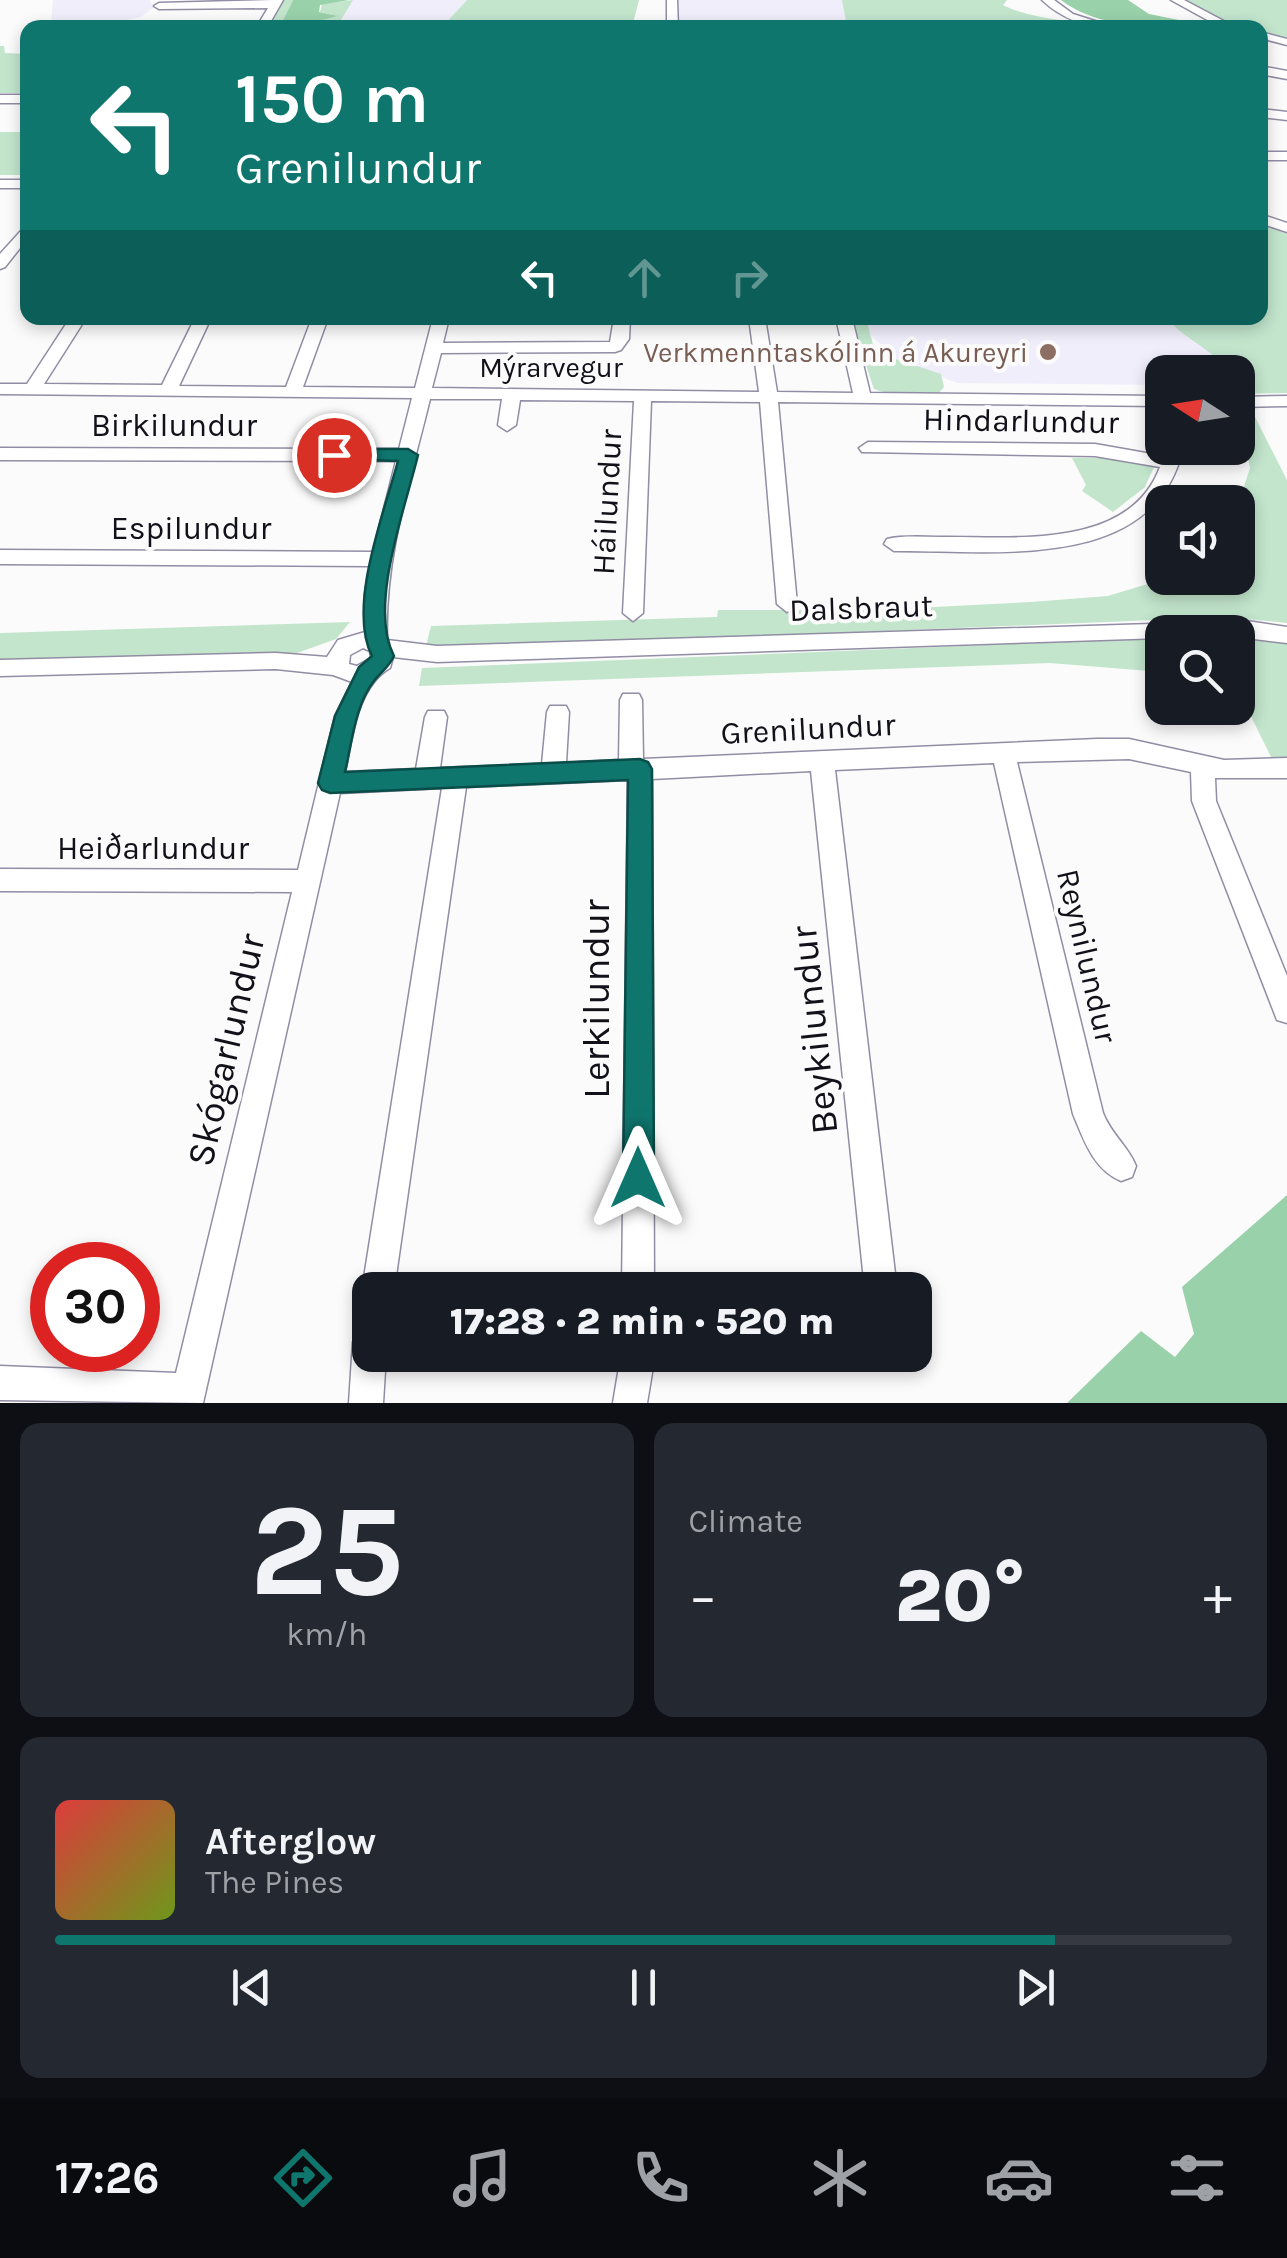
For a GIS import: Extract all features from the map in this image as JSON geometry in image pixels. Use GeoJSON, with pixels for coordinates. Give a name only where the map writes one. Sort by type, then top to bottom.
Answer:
{"type":"FeatureCollection","features":[{"type":"Feature","properties":{"kind":"street"},"geometry":{"type":"LineString","coordinates":[[1046,0],[1064,14],[1085,20]]}},
{"type":"Feature","properties":{"kind":"street"},"geometry":{"type":"LineString","coordinates":[[1176,0],[1216,20]]}},
{"type":"Feature","properties":{"kind":"street"},"geometry":{"type":"LineString","coordinates":[[159,7],[276,3]]}},
{"type":"Feature","properties":{"kind":"street"},"geometry":{"type":"LineString","coordinates":[[0,264],[20,238]]}},
{"type":"Feature","properties":{"kind":"street"},"geometry":{"type":"LineString","coordinates":[[32,389],[73,325]]}},
{"type":"Feature","properties":{"kind":"street"},"geometry":{"type":"LineString","coordinates":[[168,390],[200,325]]}},
{"type":"Feature","properties":{"kind":"street"},"geometry":{"type":"LineString","coordinates":[[293,392],[317,325]]}},
{"type":"Feature","properties":{"kind":"street","name":"Skógarlundur"},"geometry":{"type":"LineString","coordinates":[[188,1397],[381,560],[439,325]]}},
{"type":"Feature","properties":{"kind":"street"},"geometry":{"type":"LineString","coordinates":[[434,348],[614,347],[621,339],[622,325]]}},
{"type":"Feature","properties":{"kind":"street"},"geometry":{"type":"LineString","coordinates":[[757,325],[769,396],[787,604]]}},
{"type":"Feature","properties":{"kind":"street"},"geometry":{"type":"LineString","coordinates":[[846,325],[862,396]]}},
{"type":"Feature","properties":{"kind":"street","name":"Mýrarvegur"},"geometry":{"type":"LineString","coordinates":[[0,389],[1145,401]]}},
{"type":"Feature","properties":{"kind":"street"},"geometry":{"type":"LineString","coordinates":[[507,425],[512,394]]}},
{"type":"Feature","properties":{"kind":"street","name":"Háilundur"},"geometry":{"type":"LineString","coordinates":[[634,612],[643,395]]}},
{"type":"Feature","properties":{"kind":"street"},"geometry":{"type":"LineString","coordinates":[[1255,402],[1287,401]]}},
{"type":"Feature","properties":{"kind":"street","name":"Hindarlundur"},"geometry":{"type":"LineString","coordinates":[[868,448],[1145,453]]}},
{"type":"Feature","properties":{"kind":"street","name":"Birkilundur"},"geometry":{"type":"LineString","coordinates":[[0,454],[408,455]]}},
{"type":"Feature","properties":{"kind":"street"},"geometry":{"type":"LineString","coordinates":[[894,544],[1014,544],[1087,536],[1127,519],[1155,498],[1169,465]]}},
{"type":"Feature","properties":{"kind":"street","name":"Espilundur"},"geometry":{"type":"LineString","coordinates":[[0,557],[381,560]]}},
{"type":"Feature","properties":{"kind":"street","name":"Dalsbraut"},"geometry":{"type":"LineString","coordinates":[[0,668],[1166,630],[1248,629],[1287,634]]}},
{"type":"Feature","properties":{"kind":"street","name":"Lerkilundur"},"geometry":{"type":"LineString","coordinates":[[631,700],[636,769],[638,1272]]}},
{"type":"Feature","properties":{"kind":"street"},"geometry":{"type":"LineString","coordinates":[[553,773],[558,712]]}},
{"type":"Feature","properties":{"kind":"street"},"geometry":{"type":"LineString","coordinates":[[380,1272],[441,778],[436,718]]}},
{"type":"Feature","properties":{"kind":"street","name":"Grenilundur"},"geometry":{"type":"LineString","coordinates":[[330,783],[1129,749],[1224,770],[1287,768]]}},
{"type":"Feature","properties":{"kind":"street","name":"Reynilundur"},"geometry":{"type":"LineString","coordinates":[[1003,753],[1088,1114],[1101,1145],[1121,1166]]}},
{"type":"Feature","properties":{"kind":"street","name":"Beykilundur"},"geometry":{"type":"LineString","coordinates":[[822,761],[879,1272]]}},
{"type":"Feature","properties":{"kind":"street"},"geometry":{"type":"LineString","coordinates":[[1202,766],[1204,801],[1287,1010]]}},
{"type":"Feature","properties":{"kind":"street","name":"Heiðarlundur"},"geometry":{"type":"LineString","coordinates":[[0,880],[306,881]]}},
{"type":"Feature","properties":{"kind":"street"},"geometry":{"type":"LineString","coordinates":[[366,1403],[368,1372]]}},
{"type":"Feature","properties":{"kind":"street"},"geometry":{"type":"LineString","coordinates":[[630,1403],[635,1372]]}},
{"type":"Feature","properties":{"kind":"street"},"geometry":{"type":"LineString","coordinates":[[0,1383],[188,1397]]}},
{"type":"Feature","properties":{"kind":"shaded area"},"geometry":{"type":"Polygon","coordinates":[[[53,0],[150,0],[153,8],[141,17],[128,20],[51,20],[53,0]]]}},
{"type":"Feature","properties":{"kind":"shaded area"},"geometry":{"type":"Polygon","coordinates":[[[353,0],[467,0],[448,20],[342,20],[353,0]]]}},
{"type":"Feature","properties":{"kind":"shaded area"},"geometry":{"type":"Polygon","coordinates":[[[675,0],[899,0],[938,20],[676,20],[675,0]]]}},
{"type":"Feature","properties":{"kind":"shaded area","name":"Verkmenntaskólinn á Akureyri"},"geometry":{"type":"Polygon","coordinates":[[[864,325],[1176,325],[1215,355],[1145,355],[1145,385],[957,383],[894,358],[864,325]]]}},
{"type":"Feature","properties":{"kind":"green space"},"geometry":{"type":"Polygon","coordinates":[[[284,0],[293,0],[283,20],[273,20],[284,0]]]}},
{"type":"Feature","properties":{"kind":"green space"},"geometry":{"type":"Polygon","coordinates":[[[293,0],[349,0],[320,5],[319,12],[338,16],[283,20],[293,0]]]}},
{"type":"Feature","properties":{"kind":"green space"},"geometry":{"type":"Polygon","coordinates":[[[353,0],[341,20],[320,20],[337,16],[320,12],[322,4],[353,0]]]}},
{"type":"Feature","properties":{"kind":"green space"},"geometry":{"type":"Polygon","coordinates":[[[467,0],[639,0],[634,20],[448,20],[467,0]]]}},
{"type":"Feature","properties":{"kind":"green space"},"geometry":{"type":"Polygon","coordinates":[[[842,0],[1007,0],[1003,5],[1064,20],[846,20],[842,0]]]}},
{"type":"Feature","properties":{"kind":"green space"},"geometry":{"type":"Polygon","coordinates":[[[1061,0],[1128,0],[1149,14],[1179,20],[1106,20],[1061,0]]]}},
{"type":"Feature","properties":{"kind":"green space"},"geometry":{"type":"Polygon","coordinates":[[[1181,0],[1287,0],[1287,40],[1268,36],[1268,20],[1222,20],[1181,0]]]}},
{"type":"Feature","properties":{"kind":"green space"},"geometry":{"type":"Polygon","coordinates":[[[0,46],[4,46],[5,53],[20,54],[20,93],[0,93],[0,46]]]}},
{"type":"Feature","properties":{"kind":"green space"},"geometry":{"type":"Polygon","coordinates":[[[0,132],[20,132],[20,175],[0,175],[0,132]]]}},
{"type":"Feature","properties":{"kind":"green space"},"geometry":{"type":"Polygon","coordinates":[[[1268,226],[1287,234],[1287,393],[1255,394],[1255,355],[1213,355],[1174,325],[1268,325],[1268,226]]]}},
{"type":"Feature","properties":{"kind":"green space"},"geometry":{"type":"Polygon","coordinates":[[[852,325],[868,325],[875,352],[941,374],[944,387],[939,393],[886,393],[874,389],[852,325]]]}},
{"type":"Feature","properties":{"kind":"green space"},"geometry":{"type":"Polygon","coordinates":[[[1255,417],[1287,480],[1287,623],[1255,620],[1255,615],[1145,615],[1145,620],[425,650],[431,626],[717,617],[718,610],[875,610],[1031,602],[1108,596],[1145,585],[1145,595],[1255,595],[1255,485],[1244,485],[1250,468],[1255,465],[1255,417]]]}},
{"type":"Feature","properties":{"kind":"green space"},"geometry":{"type":"Polygon","coordinates":[[[1072,458],[1119,458],[1154,467],[1145,487],[1113,512],[1082,491],[1086,485],[1072,458]]]}},
{"type":"Feature","properties":{"kind":"green space"},"geometry":{"type":"Polygon","coordinates":[[[350,622],[336,639],[297,653],[0,664],[0,633],[350,622]]]}},
{"type":"Feature","properties":{"kind":"green space"},"geometry":{"type":"Polygon","coordinates":[[[1145,639],[1145,671],[1050,663],[419,686],[422,668],[1145,639]]]}},
{"type":"Feature","properties":{"kind":"green space"},"geometry":{"type":"Polygon","coordinates":[[[1255,639],[1287,641],[1287,760],[1273,761],[1255,724],[1255,639]]]}},
{"type":"Feature","properties":{"kind":"green space"},"geometry":{"type":"Polygon","coordinates":[[[1287,1195],[1287,1403],[1067,1403],[1141,1331],[1175,1357],[1194,1334],[1182,1287],[1287,1195]]]}},
{"type":"Feature","properties":{"kind":"place","name":"Verkmenntaskólinn á Akureyri"},"geometry":{"type":"Point","coordinates":[1048,352]}},
{"type":"Feature","properties":{"kind":"route"},"geometry":{"type":"LineString","coordinates":[[334,455],[408,455],[375,594],[376,642],[384,656],[367,673],[346,716],[330,783],[640,769],[638,1178]]}}]}
